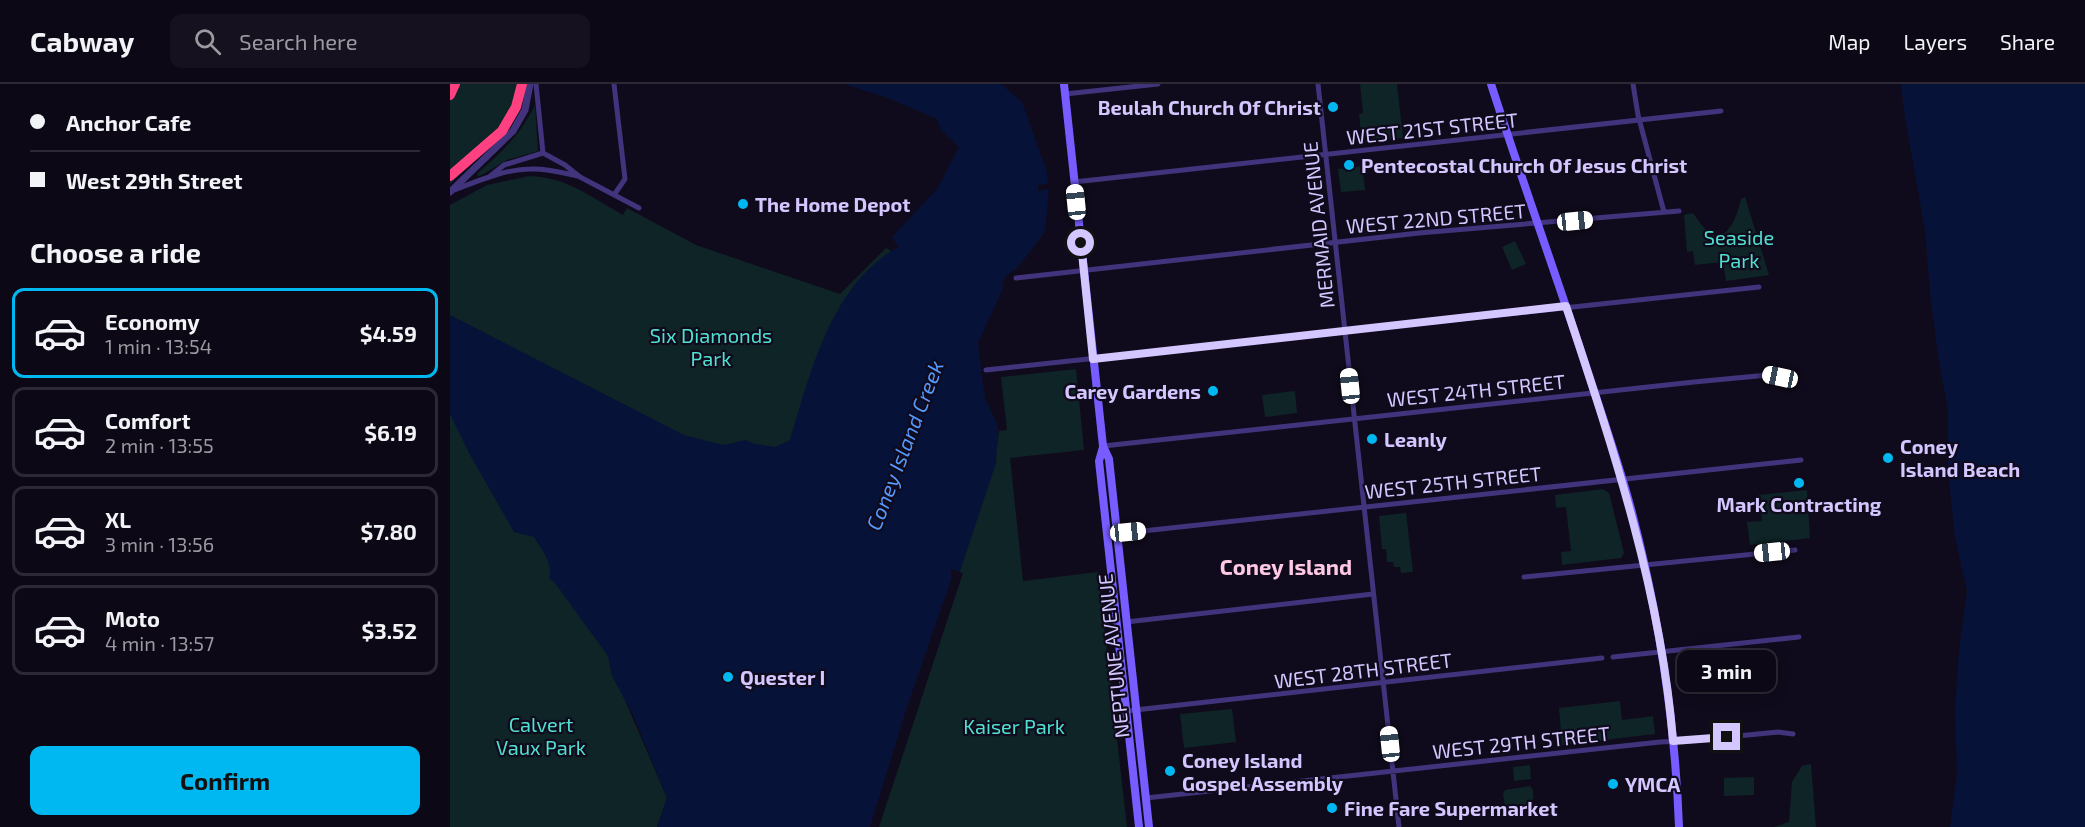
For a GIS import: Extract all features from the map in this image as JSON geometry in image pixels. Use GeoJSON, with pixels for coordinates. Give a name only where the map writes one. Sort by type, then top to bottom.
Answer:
{"type":"FeatureCollection","features":[{"type":"Feature","properties":{"kind":"highway"},"geometry":{"type":"LineString","coordinates":[[450,94],[455,84]]}},
{"type":"Feature","properties":{"kind":"highway"},"geometry":{"type":"LineString","coordinates":[[450,176],[502,131],[516,107],[522,84]]}},
{"type":"Feature","properties":{"kind":"main road","name":"NEPTUNE AVENUE"},"geometry":{"type":"LineString","coordinates":[[1064,84],[1103,446],[1109,459],[1112,534],[1131,710],[1149,827]]}},
{"type":"Feature","properties":{"kind":"main road"},"geometry":{"type":"LineString","coordinates":[[1491,84],[1622,478],[1644,565],[1661,652],[1673,741],[1679,827]]}},
{"type":"Feature","properties":{"kind":"main road","name":"NEPTUNE AVENUE"},"geometry":{"type":"LineString","coordinates":[[1112,534],[1126,622],[1139,827]]}},
{"type":"Feature","properties":{"kind":"street"},"geometry":{"type":"LineString","coordinates":[[452,191],[513,131],[525,110],[530,84]]}},
{"type":"Feature","properties":{"kind":"street"},"geometry":{"type":"LineString","coordinates":[[537,84],[543,153]]}},
{"type":"Feature","properties":{"kind":"street"},"geometry":{"type":"LineString","coordinates":[[614,84],[625,179],[614,195]]}},
{"type":"Feature","properties":{"kind":"street"},"geometry":{"type":"LineString","coordinates":[[1065,94],[1158,84]]}},
{"type":"Feature","properties":{"kind":"street","name":"MERMAID AVENUE"},"geometry":{"type":"LineString","coordinates":[[1318,84],[1399,827]]}},
{"type":"Feature","properties":{"kind":"street"},"geometry":{"type":"LineString","coordinates":[[1633,84],[1639,120],[1664,213]]}},
{"type":"Feature","properties":{"kind":"street","name":"WEST 21ST STREET"},"geometry":{"type":"LineString","coordinates":[[1074,182],[1721,111]]}},
{"type":"Feature","properties":{"kind":"street"},"geometry":{"type":"LineString","coordinates":[[489,177],[504,165],[543,153],[565,165],[580,177],[639,208]]}},
{"type":"Feature","properties":{"kind":"street"},"geometry":{"type":"LineString","coordinates":[[452,191],[489,177],[532,168],[580,177]]}},
{"type":"Feature","properties":{"kind":"street","name":"WEST 22ND STREET"},"geometry":{"type":"LineString","coordinates":[[1016,278],[1442,231],[1679,211]]}},
{"type":"Feature","properties":{"kind":"street"},"geometry":{"type":"LineString","coordinates":[[986,370],[1759,286]]}},
{"type":"Feature","properties":{"kind":"street","name":"WEST 24TH STREET"},"geometry":{"type":"LineString","coordinates":[[1103,446],[1768,375],[1780,377]]}},
{"type":"Feature","properties":{"kind":"street","name":"WEST 25TH STREET"},"geometry":{"type":"LineString","coordinates":[[1112,534],[1801,460]]}},
{"type":"Feature","properties":{"kind":"street"},"geometry":{"type":"LineString","coordinates":[[1524,577],[1795,550]]}},
{"type":"Feature","properties":{"kind":"street"},"geometry":{"type":"LineString","coordinates":[[1126,622],[1373,594]]}},
{"type":"Feature","properties":{"kind":"street"},"geometry":{"type":"LineString","coordinates":[[1612,657],[1799,637]]}},
{"type":"Feature","properties":{"kind":"street","name":"WEST 28TH STREET"},"geometry":{"type":"LineString","coordinates":[[1131,710],[1602,658]]}},
{"type":"Feature","properties":{"kind":"street","name":"WEST 29TH STREET"},"geometry":{"type":"LineString","coordinates":[[1146,798],[1673,741],[1778,732],[1793,734]]}},
{"type":"Feature","properties":{"kind":"green space"},"geometry":{"type":"Polygon","coordinates":[[[450,84],[525,84],[497,140],[450,184],[450,84]]]}},
{"type":"Feature","properties":{"kind":"green space"},"geometry":{"type":"Polygon","coordinates":[[[1360,84],[1397,84],[1403,138],[1362,142],[1359,114],[1363,113],[1360,84]]]}},
{"type":"Feature","properties":{"kind":"green space"},"geometry":{"type":"Polygon","coordinates":[[[535,105],[538,151],[507,160],[478,176],[477,174],[516,135],[535,105]]]}},
{"type":"Feature","properties":{"kind":"green space"},"geometry":{"type":"Polygon","coordinates":[[[1362,166],[1365,190],[1341,192],[1338,169],[1362,166]]]}},
{"type":"Feature","properties":{"kind":"green space"},"geometry":{"type":"Polygon","coordinates":[[[529,176],[543,177],[567,184],[623,215],[627,208],[696,245],[840,294],[886,248],[893,252],[812,449],[599,619],[627,705],[667,798],[657,827],[450,827],[450,205],[487,185],[529,176]]]}},
{"type":"Feature","properties":{"kind":"green space","name":"Seaside Park"},"geometry":{"type":"Polygon","coordinates":[[[1745,197],[1769,275],[1726,281],[1723,262],[1695,265],[1693,251],[1687,252],[1684,215],[1693,213],[1705,229],[1712,234],[1719,235],[1730,228],[1741,199],[1745,197]]]}},
{"type":"Feature","properties":{"kind":"green space"},"geometry":{"type":"Polygon","coordinates":[[[1515,241],[1526,264],[1512,270],[1502,247],[1515,241]]]}},
{"type":"Feature","properties":{"kind":"green space","name":"Kaiser Park"},"geometry":{"type":"Polygon","coordinates":[[[1076,369],[1084,450],[1010,458],[1023,581],[1098,572],[1127,827],[875,827],[983,387],[985,399],[998,426],[997,448],[999,431],[1007,430],[1001,377],[1076,369]]]}},
{"type":"Feature","properties":{"kind":"green space"},"geometry":{"type":"Polygon","coordinates":[[[1295,391],[1297,413],[1265,417],[1262,395],[1295,391]]]}},
{"type":"Feature","properties":{"kind":"green space"},"geometry":{"type":"Polygon","coordinates":[[[1603,489],[1609,493],[1624,553],[1621,558],[1562,565],[1561,552],[1571,551],[1566,507],[1556,508],[1555,495],[1603,489]]]}},
{"type":"Feature","properties":{"kind":"green space"},"geometry":{"type":"Polygon","coordinates":[[[1807,490],[1810,538],[1750,545],[1747,522],[1762,521],[1759,495],[1807,490]]]}},
{"type":"Feature","properties":{"kind":"green space"},"geometry":{"type":"Polygon","coordinates":[[[1406,513],[1413,572],[1401,573],[1400,567],[1394,567],[1393,562],[1387,562],[1386,549],[1382,549],[1379,516],[1406,513]]]}},
{"type":"Feature","properties":{"kind":"green space"},"geometry":{"type":"Polygon","coordinates":[[[1620,701],[1622,720],[1653,716],[1655,734],[1562,745],[1559,708],[1620,701]]]}},
{"type":"Feature","properties":{"kind":"green space"},"geometry":{"type":"Polygon","coordinates":[[[1232,709],[1236,742],[1184,748],[1180,714],[1232,709]]]}},
{"type":"Feature","properties":{"kind":"green space"},"geometry":{"type":"Polygon","coordinates":[[[1811,764],[1816,827],[1774,827],[1789,822],[1792,782],[1802,766],[1811,764]]]}},
{"type":"Feature","properties":{"kind":"green space"},"geometry":{"type":"Polygon","coordinates":[[[1530,765],[1531,779],[1514,781],[1513,767],[1530,765]]]}},
{"type":"Feature","properties":{"kind":"green space"},"geometry":{"type":"Polygon","coordinates":[[[1754,777],[1754,795],[1724,796],[1724,778],[1754,777]]]}},
{"type":"Feature","properties":{"kind":"green space"},"geometry":{"type":"Polygon","coordinates":[[[1530,786],[1533,790],[1533,808],[1506,811],[1503,794],[1505,790],[1530,786]]]}},
{"type":"Feature","properties":{"kind":"water","name":"Coney Island Creek"},"geometry":{"type":"Polygon","coordinates":[[[844,84],[1001,84],[1022,102],[1047,172],[1048,184],[1038,185],[1038,191],[1049,189],[1045,232],[1018,267],[1005,277],[1003,288],[978,343],[985,399],[998,426],[996,463],[875,827],[657,827],[667,798],[633,715],[612,676],[608,656],[549,578],[550,567],[534,537],[514,532],[469,453],[450,414],[450,315],[684,435],[723,445],[746,440],[775,447],[790,440],[816,359],[840,307],[856,283],[875,263],[898,247],[892,237],[937,189],[959,147],[941,130],[937,119],[888,98],[844,84]]]}},
{"type":"Feature","properties":{"kind":"water"},"geometry":{"type":"Polygon","coordinates":[[[1901,84],[2085,84],[2085,827],[1950,827],[1957,774],[1955,711],[1959,650],[1967,591],[1955,537],[1948,471],[1948,410],[1930,294],[1925,231],[1901,84]]]}},
{"type":"Feature","properties":{"kind":"pier"},"geometry":{"type":"Polygon","coordinates":[[[950,569],[963,573],[879,827],[870,827],[907,707],[952,577],[950,569]]]}},
{"type":"Feature","properties":{"kind":"place","name":"Beulah Church Of Christ"},"geometry":{"type":"Point","coordinates":[1333,107]}},
{"type":"Feature","properties":{"kind":"place","name":"Pentecostal Church Of Jesus Christ"},"geometry":{"type":"Point","coordinates":[1349,165]}},
{"type":"Feature","properties":{"kind":"place","name":"The Home Depot"},"geometry":{"type":"Point","coordinates":[743,204]}},
{"type":"Feature","properties":{"kind":"place","name":"Carey Gardens"},"geometry":{"type":"Point","coordinates":[1213,391]}},
{"type":"Feature","properties":{"kind":"place","name":"Leanly"},"geometry":{"type":"Point","coordinates":[1372,439]}},
{"type":"Feature","properties":{"kind":"place","name":"Coney Island Beach"},"geometry":{"type":"Point","coordinates":[1888,458]}},
{"type":"Feature","properties":{"kind":"place","name":"Mark Contracting"},"geometry":{"type":"Point","coordinates":[1799,483]}},
{"type":"Feature","properties":{"kind":"place","name":"Quester I"},"geometry":{"type":"Point","coordinates":[728,677]}},
{"type":"Feature","properties":{"kind":"place","name":"Coney Island Gospel Assembly"},"geometry":{"type":"Point","coordinates":[1170,771]}},
{"type":"Feature","properties":{"kind":"place","name":"YMCA"},"geometry":{"type":"Point","coordinates":[1613,784]}},
{"type":"Feature","properties":{"kind":"place","name":"Fine Fare Supermarket"},"geometry":{"type":"Point","coordinates":[1332,808]}},
{"type":"Feature","properties":{"kind":"district","name":"Coney Island"},"geometry":{"type":"Point","coordinates":[1286,566]}},
{"type":"Feature","properties":{"kind":"route"},"geometry":{"type":"LineString","coordinates":[[1081,243],[1093,359],[1566,306],[1630,508],[1663,659],[1673,741],[1727,737]]}},
{"type":"Feature","properties":{"kind":"park label","name":"Six Diamonds Park"},"geometry":{"type":"Point","coordinates":[711,346]}},
{"type":"Feature","properties":{"kind":"park label","name":"Calvert Vaux Park"},"geometry":{"type":"Point","coordinates":[541,736]}}]}
